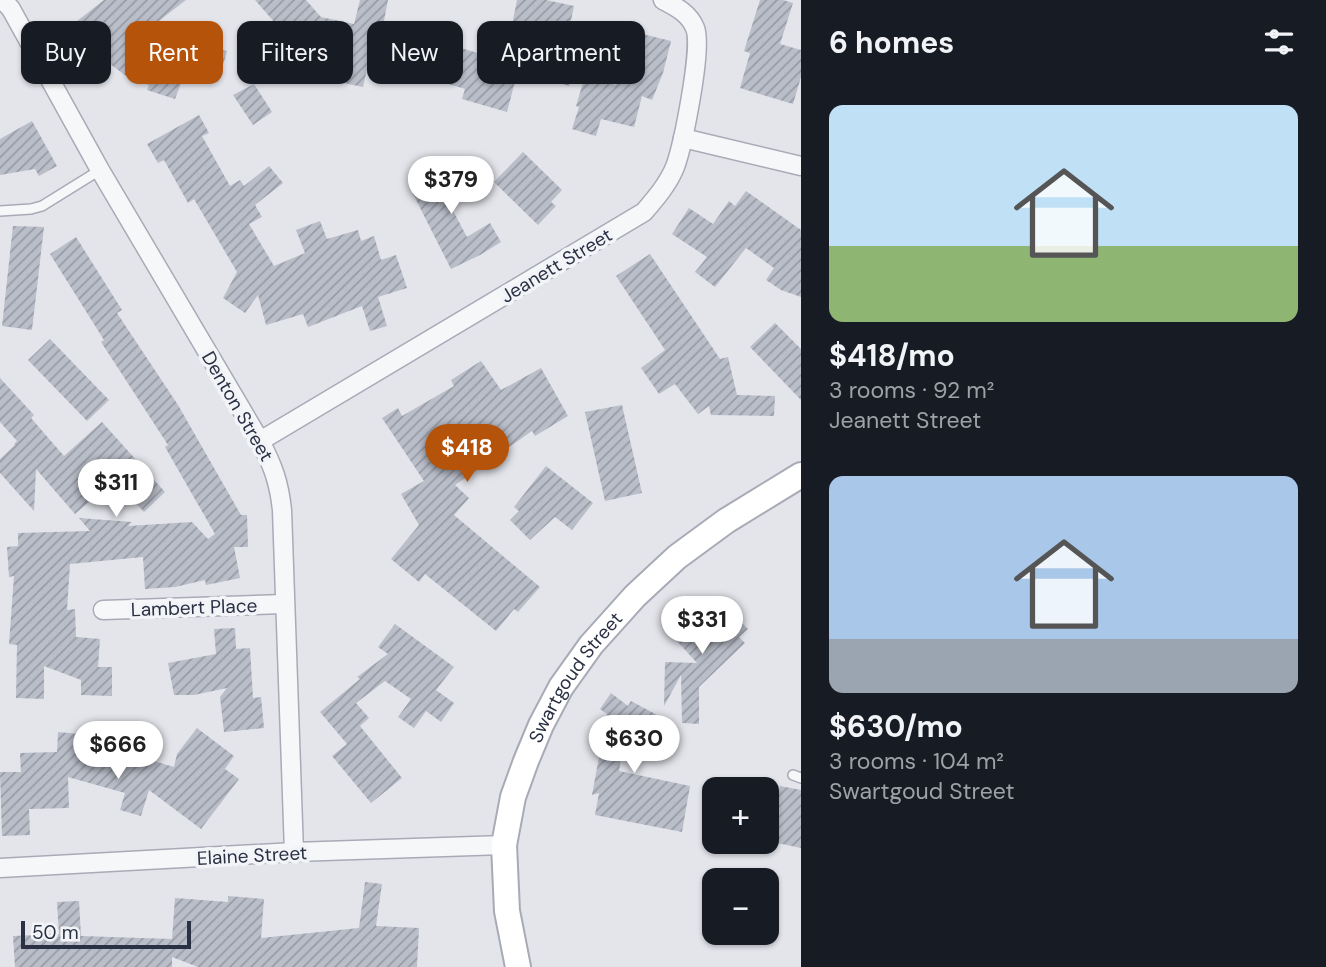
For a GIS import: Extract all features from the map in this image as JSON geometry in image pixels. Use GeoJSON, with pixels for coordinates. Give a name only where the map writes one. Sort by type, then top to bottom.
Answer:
{"type":"FeatureCollection","features":[{"type":"Feature","properties":{"kind":"street","name":"Jeanett Street"},"geometry":{"type":"LineString","coordinates":[[260,440],[644,212],[665,186],[674,168],[683,138],[697,47],[696,30],[689,16],[663,0]]}},
{"type":"Feature","properties":{"kind":"street","name":"Denton Street"},"geometry":{"type":"LineString","coordinates":[[12,3],[100,170],[260,440],[273,467],[280,491],[283,527],[294,852]]}},
{"type":"Feature","properties":{"kind":"street"},"geometry":{"type":"LineString","coordinates":[[683,138],[801,166]]}},
{"type":"Feature","properties":{"kind":"street","name":"Swartgoud Street"},"geometry":{"type":"LineString","coordinates":[[517,967],[507,911],[504,845],[513,797],[541,725],[561,687],[591,645],[635,596],[677,557],[726,522],[801,475]]}},
{"type":"Feature","properties":{"kind":"street","name":"Lambert Place"},"geometry":{"type":"LineString","coordinates":[[103,610],[284,604]]}},
{"type":"Feature","properties":{"kind":"street","name":"Elaine Street"},"geometry":{"type":"LineString","coordinates":[[0,868],[294,852],[504,845]]}},
{"type":"Feature","properties":{"kind":"lane"},"geometry":{"type":"LineString","coordinates":[[0,211],[42,206],[100,170]]}},
{"type":"Feature","properties":{"kind":"building"},"geometry":{"type":"Polygon","coordinates":[[[104,0],[186,0],[159,21],[125,21],[125,75],[111,65],[111,21],[77,21],[104,0]]]}},
{"type":"Feature","properties":{"kind":"building"},"geometry":{"type":"Polygon","coordinates":[[[255,0],[306,0],[321,17],[340,21],[273,21],[255,0]]]}},
{"type":"Feature","properties":{"kind":"building"},"geometry":{"type":"Polygon","coordinates":[[[360,0],[388,0],[384,21],[367,21],[367,69],[363,87],[348,84],[353,84],[353,24],[360,0]]]}},
{"type":"Feature","properties":{"kind":"building"},"geometry":{"type":"Polygon","coordinates":[[[517,0],[546,0],[574,6],[571,21],[513,21],[517,0]]]}},
{"type":"Feature","properties":{"kind":"building"},"geometry":{"type":"Polygon","coordinates":[[[760,0],[793,3],[780,44],[801,50],[801,77],[793,104],[740,88],[750,53],[744,51],[760,0]]]}},
{"type":"Feature","properties":{"kind":"building"},"geometry":{"type":"Polygon","coordinates":[[[645,35],[671,41],[663,73],[652,100],[642,96],[634,127],[601,119],[596,136],[572,129],[583,84],[645,84],[645,35]]]}},
{"type":"Feature","properties":{"kind":"building"},"geometry":{"type":"Polygon","coordinates":[[[463,49],[477,53],[477,84],[514,84],[507,112],[462,99],[465,89],[448,84],[463,84],[463,49]]]}},
{"type":"Feature","properties":{"kind":"building"},"geometry":{"type":"Polygon","coordinates":[[[146,84],[181,84],[175,99],[147,90],[149,85],[146,84]]]}},
{"type":"Feature","properties":{"kind":"building"},"geometry":{"type":"Polygon","coordinates":[[[254,84],[272,112],[253,125],[233,95],[254,84]]]}},
{"type":"Feature","properties":{"kind":"building"},"geometry":{"type":"Polygon","coordinates":[[[199,115],[209,133],[202,136],[230,186],[240,180],[244,186],[269,166],[283,183],[255,205],[262,217],[249,224],[274,266],[305,253],[296,230],[320,221],[327,239],[358,230],[361,241],[374,236],[381,260],[396,255],[407,288],[378,297],[387,326],[370,331],[362,306],[308,327],[303,314],[266,325],[258,295],[245,313],[223,298],[237,272],[194,199],[188,203],[164,160],[158,163],[147,144],[199,115]]]}},
{"type":"Feature","properties":{"kind":"building"},"geometry":{"type":"Polygon","coordinates":[[[32,121],[57,166],[39,176],[35,169],[0,175],[0,139],[32,121]]]}},
{"type":"Feature","properties":{"kind":"building"},"geometry":{"type":"Polygon","coordinates":[[[523,152],[562,190],[551,202],[556,206],[538,225],[494,182],[523,152]]]}},
{"type":"Feature","properties":{"kind":"building"},"geometry":{"type":"Polygon","coordinates":[[[454,163],[471,192],[451,207],[467,237],[490,223],[501,242],[451,269],[409,186],[454,163]]]}},
{"type":"Feature","properties":{"kind":"building"},"geometry":{"type":"Polygon","coordinates":[[[746,191],[801,230],[801,297],[781,290],[766,280],[774,268],[746,248],[715,287],[695,272],[707,257],[672,234],[689,208],[713,224],[729,201],[735,206],[746,191]]]}},
{"type":"Feature","properties":{"kind":"building"},"geometry":{"type":"Polygon","coordinates":[[[13,226],[44,227],[32,330],[2,326],[13,226]]]}},
{"type":"Feature","properties":{"kind":"building"},"geometry":{"type":"Polygon","coordinates":[[[76,237],[122,310],[117,313],[178,405],[241,515],[247,515],[248,547],[234,547],[240,578],[206,585],[205,580],[175,587],[145,589],[143,557],[70,564],[67,610],[75,609],[76,637],[100,639],[98,667],[112,667],[112,696],[81,695],[81,680],[44,666],[44,699],[16,698],[17,645],[9,644],[14,576],[9,577],[7,547],[18,546],[18,533],[90,531],[79,518],[132,522],[128,526],[192,522],[208,539],[215,534],[165,447],[168,445],[101,342],[104,340],[50,254],[76,237]]]}},
{"type":"Feature","properties":{"kind":"building"},"geometry":{"type":"Polygon","coordinates":[[[650,254],[720,359],[728,357],[737,395],[775,396],[774,416],[711,415],[709,406],[698,414],[675,384],[659,394],[641,368],[665,350],[616,276],[650,254]]]}},
{"type":"Feature","properties":{"kind":"building"},"geometry":{"type":"Polygon","coordinates":[[[775,323],[801,349],[801,400],[750,347],[775,323]]]}},
{"type":"Feature","properties":{"kind":"building"},"geometry":{"type":"Polygon","coordinates":[[[50,339],[109,400],[87,421],[28,360],[50,339]]]}},
{"type":"Feature","properties":{"kind":"building"},"geometry":{"type":"Polygon","coordinates":[[[481,361],[501,390],[541,368],[568,416],[535,436],[532,431],[455,485],[469,498],[454,515],[540,587],[518,612],[514,609],[496,631],[425,574],[419,582],[391,559],[419,525],[401,494],[424,481],[382,418],[398,408],[402,416],[454,386],[451,380],[481,361]]]}},
{"type":"Feature","properties":{"kind":"building"},"geometry":{"type":"Polygon","coordinates":[[[0,378],[34,415],[31,418],[64,456],[102,422],[165,492],[144,512],[115,480],[75,514],[36,469],[34,511],[0,473],[0,459],[17,441],[0,422],[0,378]]]}},
{"type":"Feature","properties":{"kind":"building"},"geometry":{"type":"Polygon","coordinates":[[[622,405],[642,493],[605,501],[585,412],[622,405]]]}},
{"type":"Feature","properties":{"kind":"building"},"geometry":{"type":"Polygon","coordinates":[[[546,466],[593,503],[572,530],[555,517],[530,540],[510,520],[519,511],[514,507],[546,466]]]}},
{"type":"Feature","properties":{"kind":"building"},"geometry":{"type":"Polygon","coordinates":[[[724,604],[748,629],[739,637],[745,643],[699,687],[699,724],[682,723],[681,675],[664,706],[665,662],[697,663],[668,631],[688,612],[701,626],[724,604]]]}},
{"type":"Feature","properties":{"kind":"building"},"geometry":{"type":"Polygon","coordinates":[[[395,624],[454,667],[436,690],[454,703],[441,722],[426,711],[414,728],[398,717],[411,699],[385,681],[356,703],[369,718],[360,726],[402,778],[371,803],[332,756],[347,744],[320,712],[360,679],[357,677],[388,654],[378,647],[395,624]]]}},
{"type":"Feature","properties":{"kind":"building"},"geometry":{"type":"Polygon","coordinates":[[[235,628],[236,649],[250,648],[253,698],[261,697],[264,728],[224,732],[220,697],[227,688],[194,695],[174,695],[168,663],[216,654],[214,629],[235,628]]]}},
{"type":"Feature","properties":{"kind":"building"},"geometry":{"type":"Polygon","coordinates":[[[611,693],[628,706],[631,701],[659,716],[646,738],[626,728],[619,771],[690,786],[682,832],[595,815],[599,793],[592,795],[607,714],[600,709],[611,693]]]}},
{"type":"Feature","properties":{"kind":"building"},"geometry":{"type":"Polygon","coordinates":[[[197,728],[234,756],[225,769],[239,779],[201,829],[149,790],[141,816],[120,810],[125,793],[68,777],[69,808],[29,809],[30,835],[2,836],[0,772],[21,772],[20,753],[57,752],[58,732],[79,734],[78,754],[120,767],[124,752],[174,767],[177,754],[197,728]]]}},
{"type":"Feature","properties":{"kind":"building"},"geometry":{"type":"Polygon","coordinates":[[[780,786],[801,790],[801,848],[779,843],[780,786]]]}},
{"type":"Feature","properties":{"kind":"building"},"geometry":{"type":"Polygon","coordinates":[[[365,882],[382,884],[376,926],[419,928],[417,967],[198,967],[172,957],[172,967],[15,967],[13,936],[59,934],[57,902],[79,901],[81,936],[172,939],[175,898],[228,902],[228,896],[264,899],[261,938],[359,928],[365,882]]]}}]}
